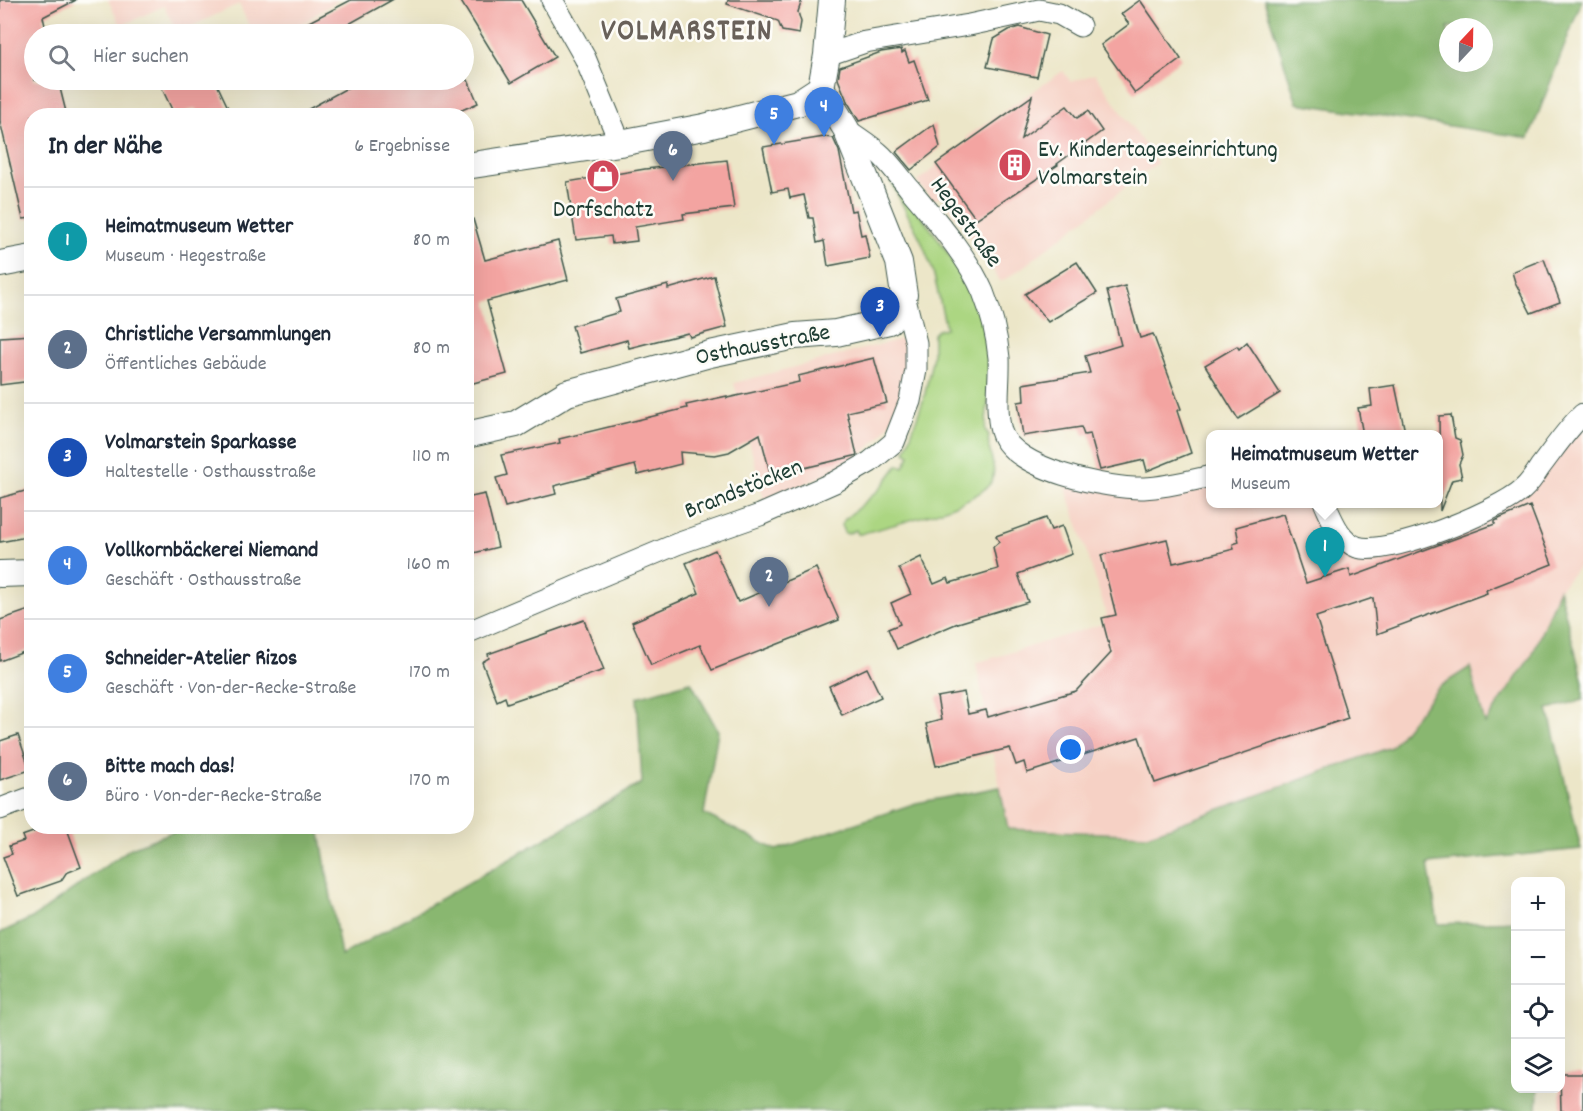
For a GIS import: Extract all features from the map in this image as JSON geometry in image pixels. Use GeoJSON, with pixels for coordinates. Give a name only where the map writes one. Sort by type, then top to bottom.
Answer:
{"type":"FeatureCollection","features":[{"type":"Feature","properties":{"kind":"street"},"geometry":{"type":"LineString","coordinates":[[552,0],[585,58],[620,143]]}},
{"type":"Feature","properties":{"kind":"street"},"geometry":{"type":"LineString","coordinates":[[832,0],[827,55],[821,88],[846,129],[899,262],[904,295]]}},
{"type":"Feature","properties":{"kind":"street"},"geometry":{"type":"LineString","coordinates":[[827,55],[865,42],[969,25],[1039,10],[1059,14],[1080,26]]}},
{"type":"Feature","properties":{"kind":"street"},"geometry":{"type":"LineString","coordinates":[[474,165],[620,143],[704,127],[798,103],[821,88]]}},
{"type":"Feature","properties":{"kind":"street","name":"Hegestraße"},"geometry":{"type":"LineString","coordinates":[[846,129],[882,155],[939,224],[982,290],[993,321],[999,358],[998,393],[1002,433],[1014,449],[1026,458],[1053,471],[1089,482],[1142,488],[1206,477]]}},
{"type":"Feature","properties":{"kind":"street"},"geometry":{"type":"LineString","coordinates":[[1,258],[24,258]]}},
{"type":"Feature","properties":{"kind":"street","name":"Osthausstraße"},"geometry":{"type":"LineString","coordinates":[[474,433],[516,424],[567,393],[710,354],[795,336],[836,333],[889,321],[897,313],[904,295]]}},
{"type":"Feature","properties":{"kind":"street","name":"Brandstöcken"},"geometry":{"type":"LineString","coordinates":[[474,630],[677,544],[760,515],[835,482],[870,462],[894,442],[910,401],[916,370],[916,344],[904,295]]}},
{"type":"Feature","properties":{"kind":"street"},"geometry":{"type":"LineString","coordinates":[[1327,508],[1337,528],[1352,544],[1366,549],[1397,546],[1485,512],[1509,500],[1525,488],[1572,424],[1583,414]]}},
{"type":"Feature","properties":{"kind":"street"},"geometry":{"type":"LineString","coordinates":[[0,574],[24,573]]}},
{"type":"Feature","properties":{"kind":"street"},"geometry":{"type":"LineString","coordinates":[[0,809],[24,800]]}},
{"type":"Feature","properties":{"kind":"shaded area"},"geometry":{"type":"Polygon","coordinates":[[[108,0],[339,0],[301,24],[248,24],[239,4],[196,24],[173,24],[164,6],[125,24],[120,24],[108,0]]]}},
{"type":"Feature","properties":{"kind":"shaded area"},"geometry":{"type":"Polygon","coordinates":[[[1063,71],[1071,82],[1095,74],[1157,163],[1001,282],[942,196],[933,200],[917,182],[968,141],[966,137],[1063,71]]]}},
{"type":"Feature","properties":{"kind":"shaded area"},"geometry":{"type":"Polygon","coordinates":[[[905,338],[909,360],[906,378],[893,419],[879,438],[864,452],[840,467],[765,503],[734,383],[905,338]]]}},
{"type":"Feature","properties":{"kind":"shaded area"},"geometry":{"type":"Polygon","coordinates":[[[1583,424],[1583,562],[1559,589],[1532,655],[1484,725],[1470,668],[1439,687],[1391,747],[1148,835],[1008,829],[976,663],[1109,622],[1065,484],[1206,482],[1206,508],[1322,508],[1344,550],[1492,517],[1583,424]]]}},
{"type":"Feature","properties":{"kind":"green space"},"geometry":{"type":"Polygon","coordinates":[[[1264,0],[1582,0],[1529,138],[1297,103],[1264,0]]]}},
{"type":"Feature","properties":{"kind":"green space"},"geometry":{"type":"Polygon","coordinates":[[[883,167],[937,237],[974,293],[989,335],[989,392],[985,430],[989,435],[993,474],[992,480],[985,489],[953,506],[860,534],[856,530],[847,534],[841,525],[844,520],[880,489],[898,465],[904,467],[910,455],[905,452],[924,398],[933,356],[933,334],[937,330],[946,328],[933,271],[921,240],[883,167]]]}},
{"type":"Feature","properties":{"kind":"green space"},"geometry":{"type":"Polygon","coordinates":[[[1559,589],[1583,682],[1583,700],[1548,709],[1581,849],[1428,864],[1438,924],[1511,921],[1511,1093],[1538,1093],[1537,1111],[0,1111],[0,933],[34,917],[131,848],[167,834],[320,834],[341,956],[642,783],[637,697],[691,682],[718,731],[704,814],[776,850],[916,803],[1000,787],[1008,829],[1148,835],[1391,747],[1439,687],[1470,667],[1485,724],[1532,655],[1559,589]]]}},
{"type":"Feature","properties":{"kind":"building"},"geometry":{"type":"Polygon","coordinates":[[[0,0],[76,0],[43,17],[45,24],[24,24],[24,90],[60,90],[65,108],[24,108],[24,219],[0,121],[0,0]]]}},
{"type":"Feature","properties":{"kind":"building"},"geometry":{"type":"Polygon","coordinates":[[[351,0],[392,0],[349,24],[305,24],[351,0]]]}},
{"type":"Feature","properties":{"kind":"building"},"geometry":{"type":"Polygon","coordinates":[[[460,0],[521,0],[555,57],[511,83],[460,0]]]}},
{"type":"Feature","properties":{"kind":"building"},"geometry":{"type":"Polygon","coordinates":[[[728,0],[802,0],[798,12],[801,22],[799,34],[782,31],[778,21],[727,4],[728,0]]]}},
{"type":"Feature","properties":{"kind":"building"},"geometry":{"type":"Polygon","coordinates":[[[1140,0],[1181,59],[1135,93],[1101,45],[1129,24],[1121,14],[1140,0]]]}},
{"type":"Feature","properties":{"kind":"building"},"geometry":{"type":"Polygon","coordinates":[[[1019,27],[1047,35],[1037,77],[987,67],[994,39],[1019,27]]]}},
{"type":"Feature","properties":{"kind":"building"},"geometry":{"type":"Polygon","coordinates":[[[901,49],[902,53],[905,51],[909,62],[914,60],[928,100],[859,121],[838,79],[840,67],[881,52],[901,49]]]}},
{"type":"Feature","properties":{"kind":"building"},"geometry":{"type":"Polygon","coordinates":[[[163,90],[220,90],[228,108],[195,108],[171,108],[163,90]]]}},
{"type":"Feature","properties":{"kind":"building"},"geometry":{"type":"Polygon","coordinates":[[[344,90],[472,90],[478,103],[466,108],[311,108],[344,90]]]}},
{"type":"Feature","properties":{"kind":"building","name":"Ev. Kindertageseinrichtung Volmarstein"},"geometry":{"type":"Polygon","coordinates":[[[1032,96],[1021,139],[1067,106],[1077,118],[1088,111],[1102,131],[1058,165],[976,219],[936,164],[1032,96]]]}},
{"type":"Feature","properties":{"kind":"building"},"geometry":{"type":"Polygon","coordinates":[[[934,124],[940,147],[911,170],[896,152],[934,124]]]}},
{"type":"Feature","properties":{"kind":"building"},"geometry":{"type":"Polygon","coordinates":[[[824,137],[833,138],[839,151],[851,211],[856,210],[861,235],[865,234],[870,258],[828,266],[824,241],[817,243],[813,218],[809,218],[804,195],[790,198],[788,189],[772,192],[763,147],[824,137]]]}},
{"type":"Feature","properties":{"kind":"building"},"geometry":{"type":"Polygon","coordinates":[[[727,160],[734,208],[683,214],[684,219],[635,227],[637,241],[612,244],[611,236],[576,240],[567,182],[645,169],[727,160]]]}},
{"type":"Feature","properties":{"kind":"building"},"geometry":{"type":"Polygon","coordinates":[[[474,222],[485,260],[558,241],[568,280],[487,301],[507,374],[474,383],[474,222]]]}},
{"type":"Feature","properties":{"kind":"building"},"geometry":{"type":"Polygon","coordinates":[[[1544,259],[1560,302],[1531,313],[1512,272],[1544,259]]]}},
{"type":"Feature","properties":{"kind":"building"},"geometry":{"type":"Polygon","coordinates":[[[1077,262],[1097,293],[1048,322],[1025,294],[1077,262]]]}},
{"type":"Feature","properties":{"kind":"building"},"geometry":{"type":"Polygon","coordinates":[[[714,276],[727,327],[690,337],[688,333],[629,348],[627,340],[580,353],[572,326],[620,312],[616,299],[668,285],[668,289],[714,276]]]}},
{"type":"Feature","properties":{"kind":"building"},"geometry":{"type":"Polygon","coordinates":[[[1125,286],[1140,338],[1153,334],[1181,409],[1177,411],[1191,453],[1147,471],[1144,460],[1100,470],[1090,434],[1084,435],[1081,427],[1023,436],[1018,402],[1024,401],[1023,384],[1090,373],[1085,356],[1121,345],[1107,291],[1125,286]]]}},
{"type":"Feature","properties":{"kind":"building"},"geometry":{"type":"Polygon","coordinates":[[[24,336],[24,382],[0,385],[0,337],[24,336]]]}},
{"type":"Feature","properties":{"kind":"building"},"geometry":{"type":"Polygon","coordinates":[[[1247,342],[1280,393],[1238,419],[1205,365],[1237,346],[1239,349],[1247,342]]]}},
{"type":"Feature","properties":{"kind":"building"},"geometry":{"type":"Polygon","coordinates":[[[874,358],[887,403],[847,412],[857,455],[771,476],[760,434],[729,452],[715,455],[680,452],[681,464],[638,475],[635,465],[554,486],[556,494],[505,507],[496,478],[507,475],[501,455],[560,443],[559,439],[687,408],[686,405],[799,382],[798,376],[874,358]]]}},
{"type":"Feature","properties":{"kind":"building"},"geometry":{"type":"Polygon","coordinates":[[[1395,385],[1405,430],[1362,430],[1358,408],[1372,406],[1370,389],[1395,385]]]}},
{"type":"Feature","properties":{"kind":"building"},"geometry":{"type":"Polygon","coordinates":[[[1451,415],[1455,438],[1460,440],[1463,455],[1459,464],[1462,478],[1452,480],[1443,503],[1443,430],[1439,430],[1439,416],[1451,415]]]}},
{"type":"Feature","properties":{"kind":"building"},"geometry":{"type":"Polygon","coordinates":[[[24,491],[24,538],[0,542],[0,498],[24,491]]]}},
{"type":"Feature","properties":{"kind":"building"},"geometry":{"type":"Polygon","coordinates":[[[485,494],[498,547],[474,553],[474,496],[485,494]]]}},
{"type":"Feature","properties":{"kind":"building"},"geometry":{"type":"Polygon","coordinates":[[[1530,506],[1552,564],[1486,590],[1487,593],[1377,634],[1373,598],[1316,617],[1348,718],[1155,783],[1139,737],[1027,773],[1024,762],[1016,765],[1010,748],[936,766],[926,724],[941,720],[937,697],[964,692],[968,714],[986,710],[988,717],[1076,691],[1111,653],[1102,618],[1116,615],[1101,555],[1167,539],[1173,563],[1210,555],[1234,549],[1233,544],[1239,542],[1236,527],[1283,514],[1306,583],[1349,569],[1351,577],[1495,524],[1495,521],[1530,506]]]}},
{"type":"Feature","properties":{"kind":"building"},"geometry":{"type":"Polygon","coordinates":[[[1046,518],[1051,530],[1062,526],[1072,554],[1018,574],[1028,602],[958,623],[897,649],[888,629],[900,624],[891,603],[911,594],[899,568],[921,557],[934,584],[948,578],[950,583],[998,569],[993,547],[999,542],[996,536],[1046,518]]]}},
{"type":"Feature","properties":{"kind":"building"},"geometry":{"type":"Polygon","coordinates":[[[715,550],[738,602],[816,568],[839,620],[712,670],[700,645],[651,665],[632,622],[699,593],[686,563],[715,550]]]}},
{"type":"Feature","properties":{"kind":"building"},"geometry":{"type":"Polygon","coordinates":[[[24,612],[24,652],[0,661],[0,620],[24,612]]]}},
{"type":"Feature","properties":{"kind":"building"},"geometry":{"type":"Polygon","coordinates":[[[584,620],[604,670],[507,703],[505,697],[497,701],[482,662],[489,658],[488,654],[584,620]]]}},
{"type":"Feature","properties":{"kind":"building"},"geometry":{"type":"Polygon","coordinates":[[[867,668],[881,697],[842,715],[829,686],[867,668]]]}},
{"type":"Feature","properties":{"kind":"building"},"geometry":{"type":"Polygon","coordinates":[[[18,735],[24,752],[24,772],[0,780],[0,741],[18,735]]]}},
{"type":"Feature","properties":{"kind":"building"},"geometry":{"type":"Polygon","coordinates":[[[69,834],[81,867],[66,873],[61,881],[18,896],[3,857],[12,854],[9,846],[24,841],[22,836],[69,834]]]}},
{"type":"Feature","properties":{"kind":"building"},"geometry":{"type":"Polygon","coordinates":[[[1565,1074],[1583,1074],[1583,1111],[1561,1111],[1561,1093],[1565,1093],[1565,1074]]]}},
{"type":"Feature","properties":{"kind":"place","name":"Vollkornbäckerei Niemand"},"geometry":{"type":"Point","coordinates":[824,137]}},
{"type":"Feature","properties":{"kind":"place","name":"Schneider-Atelier Rizos"},"geometry":{"type":"Point","coordinates":[774,145]}},
{"type":"Feature","properties":{"kind":"place","name":"Ev. Kindertageseinrichtung Volmarstein"},"geometry":{"type":"Point","coordinates":[1015,165]}},
{"type":"Feature","properties":{"kind":"place","name":"Dorfschatz"},"geometry":{"type":"Point","coordinates":[603,176]}},
{"type":"Feature","properties":{"kind":"place","name":"Bitte mach das!"},"geometry":{"type":"Point","coordinates":[673,181]}},
{"type":"Feature","properties":{"kind":"place","name":"Volmarstein Sparkasse"},"geometry":{"type":"Point","coordinates":[880,337]}},
{"type":"Feature","properties":{"kind":"place","name":"Heimatmuseum Wetter"},"geometry":{"type":"Point","coordinates":[1325,577]}},
{"type":"Feature","properties":{"kind":"place","name":"Christliche Versammlungen"},"geometry":{"type":"Point","coordinates":[769,607]}},
{"type":"Feature","properties":{"kind":"district","name":"VOLMARSTEIN"},"geometry":{"type":"Point","coordinates":[687,33]}}]}
